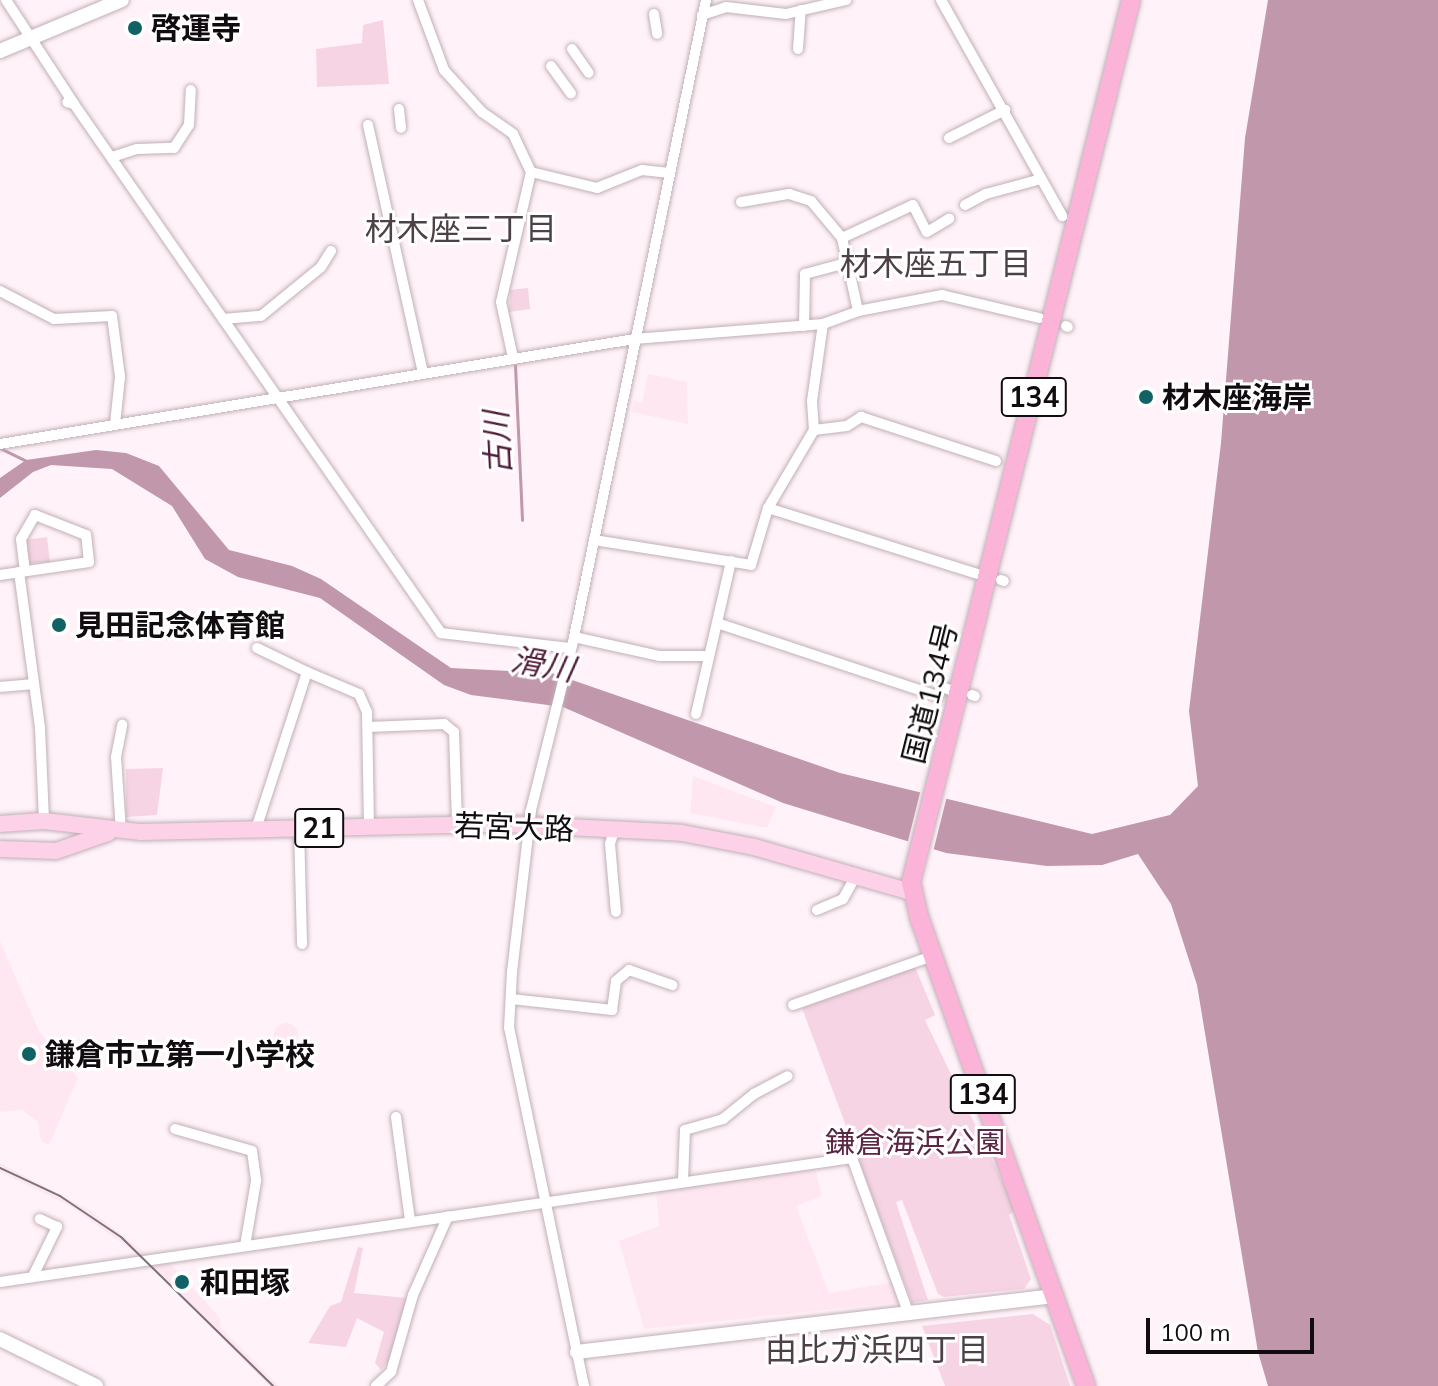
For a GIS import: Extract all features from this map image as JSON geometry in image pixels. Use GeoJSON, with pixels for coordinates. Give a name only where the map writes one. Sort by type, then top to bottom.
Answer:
{"type":"FeatureCollection","features":[{"type":"Feature","properties":{"kind":"highway","name":"国道134号"},"geometry":{"type":"LineString","coordinates":[[1086,1386],[911,892],[919,848],[1131,0]]}},
{"type":"Feature","properties":{"kind":"main road","name":"若宮大路"},"geometry":{"type":"LineString","coordinates":[[0,824],[44,821],[116,832],[457,824],[614,830],[713,838],[911,892]]}},
{"type":"Feature","properties":{"kind":"main road","name":"若宮大路"},"geometry":{"type":"LineString","coordinates":[[0,849],[56,851],[116,832]]}},
{"type":"Feature","properties":{"kind":"street"},"geometry":{"type":"LineString","coordinates":[[6,0],[71,103],[112,157],[441,633],[573,643],[659,656],[709,656]]}},
{"type":"Feature","properties":{"kind":"street"},"geometry":{"type":"LineString","coordinates":[[0,51],[122,0]]}},
{"type":"Feature","properties":{"kind":"street"},"geometry":{"type":"LineString","coordinates":[[418,0],[444,70],[482,112],[513,134],[531,172],[501,302],[518,357]]}},
{"type":"Feature","properties":{"kind":"street"},"geometry":{"type":"LineString","coordinates":[[584,1386],[509,1028],[511,999],[528,825],[573,643],[706,0]]}},
{"type":"Feature","properties":{"kind":"street"},"geometry":{"type":"LineString","coordinates":[[702,15],[726,7],[786,14],[846,0]]}},
{"type":"Feature","properties":{"kind":"street"},"geometry":{"type":"LineString","coordinates":[[941,0],[1062,216]]}},
{"type":"Feature","properties":{"kind":"street"},"geometry":{"type":"LineString","coordinates":[[798,49],[801,10]]}},
{"type":"Feature","properties":{"kind":"street"},"geometry":{"type":"LineString","coordinates":[[654,14],[657,34]]}},
{"type":"Feature","properties":{"kind":"street"},"geometry":{"type":"LineString","coordinates":[[572,49],[589,73]]}},
{"type":"Feature","properties":{"kind":"street"},"geometry":{"type":"LineString","coordinates":[[551,66],[571,94]]}},
{"type":"Feature","properties":{"kind":"street"},"geometry":{"type":"LineString","coordinates":[[112,157],[137,149],[174,148],[189,125],[191,90]]}},
{"type":"Feature","properties":{"kind":"street"},"geometry":{"type":"LineString","coordinates":[[399,109],[401,128]]}},
{"type":"Feature","properties":{"kind":"street"},"geometry":{"type":"LineString","coordinates":[[949,138],[1005,110]]}},
{"type":"Feature","properties":{"kind":"street"},"geometry":{"type":"LineString","coordinates":[[368,125],[423,374]]}},
{"type":"Feature","properties":{"kind":"street"},"geometry":{"type":"LineString","coordinates":[[531,172],[597,188],[642,170],[670,173]]}},
{"type":"Feature","properties":{"kind":"street"},"geometry":{"type":"LineString","coordinates":[[965,205],[986,194],[1041,179]]}},
{"type":"Feature","properties":{"kind":"street"},"geometry":{"type":"LineString","coordinates":[[741,202],[804,196],[842,238],[858,311]]}},
{"type":"Feature","properties":{"kind":"street"},"geometry":{"type":"LineString","coordinates":[[842,238],[913,205],[927,232],[949,219]]}},
{"type":"Feature","properties":{"kind":"street"},"geometry":{"type":"LineString","coordinates":[[223,319],[261,316],[321,267],[331,251]]}},
{"type":"Feature","properties":{"kind":"street"},"geometry":{"type":"LineString","coordinates":[[804,326],[805,274],[846,263]]}},
{"type":"Feature","properties":{"kind":"street"},"geometry":{"type":"LineString","coordinates":[[0,291],[54,319],[112,316],[120,377],[115,424]]}},
{"type":"Feature","properties":{"kind":"street"},"geometry":{"type":"LineString","coordinates":[[1,444],[634,339],[823,324],[858,311],[942,295],[1039,318]]}},
{"type":"Feature","properties":{"kind":"street"},"geometry":{"type":"LineString","coordinates":[[594,540],[751,565],[768,508],[814,430],[812,401],[823,324]]}},
{"type":"Feature","properties":{"kind":"street"},"geometry":{"type":"LineString","coordinates":[[814,430],[847,426],[861,417],[996,461]]}},
{"type":"Feature","properties":{"kind":"street"},"geometry":{"type":"LineString","coordinates":[[768,508],[981,575]]}},
{"type":"Feature","properties":{"kind":"street"},"geometry":{"type":"LineString","coordinates":[[0,575],[22,571],[89,562],[86,535],[35,515],[21,539],[22,571],[44,821]]}},
{"type":"Feature","properties":{"kind":"street"},"geometry":{"type":"LineString","coordinates":[[696,714],[731,561]]}},
{"type":"Feature","properties":{"kind":"street"},"geometry":{"type":"LineString","coordinates":[[717,623],[938,696],[941,687],[951,690]]}},
{"type":"Feature","properties":{"kind":"street"},"geometry":{"type":"LineString","coordinates":[[257,648],[359,694],[368,727],[369,827]]}},
{"type":"Feature","properties":{"kind":"street"},"geometry":{"type":"LineString","coordinates":[[256,829],[307,672]]}},
{"type":"Feature","properties":{"kind":"street"},"geometry":{"type":"LineString","coordinates":[[0,687],[34,684]]}},
{"type":"Feature","properties":{"kind":"street"},"geometry":{"type":"LineString","coordinates":[[368,727],[444,724],[454,732],[457,824]]}},
{"type":"Feature","properties":{"kind":"street"},"geometry":{"type":"LineString","coordinates":[[116,832],[116,757],[122,725]]}},
{"type":"Feature","properties":{"kind":"street"},"geometry":{"type":"LineString","coordinates":[[299,828],[302,944]]}},
{"type":"Feature","properties":{"kind":"street"},"geometry":{"type":"LineString","coordinates":[[614,830],[610,844],[616,912]]}},
{"type":"Feature","properties":{"kind":"street"},"geometry":{"type":"LineString","coordinates":[[817,910],[843,899],[855,877]]}},
{"type":"Feature","properties":{"kind":"street"},"geometry":{"type":"LineString","coordinates":[[793,1005],[932,956]]}},
{"type":"Feature","properties":{"kind":"street"},"geometry":{"type":"LineString","coordinates":[[511,999],[612,1010],[616,981],[629,970],[672,985]]}},
{"type":"Feature","properties":{"kind":"street"},"geometry":{"type":"LineString","coordinates":[[683,1180],[685,1130],[723,1119],[754,1094],[788,1076]]}},
{"type":"Feature","properties":{"kind":"street"},"geometry":{"type":"LineString","coordinates":[[396,1117],[410,1221]]}},
{"type":"Feature","properties":{"kind":"street"},"geometry":{"type":"LineString","coordinates":[[175,1129],[252,1151],[256,1181],[245,1246]]}},
{"type":"Feature","properties":{"kind":"street"},"geometry":{"type":"LineString","coordinates":[[0,1282],[546,1203],[683,1180],[852,1158],[909,1315]]}},
{"type":"Feature","properties":{"kind":"street"},"geometry":{"type":"LineString","coordinates":[[376,1386],[391,1372],[413,1295],[448,1216]]}},
{"type":"Feature","properties":{"kind":"street"},"geometry":{"type":"LineString","coordinates":[[33,1276],[57,1227],[40,1219]]}},
{"type":"Feature","properties":{"kind":"street"},"geometry":{"type":"LineString","coordinates":[[577,1352],[1054,1296]]}},
{"type":"Feature","properties":{"kind":"street"},"geometry":{"type":"LineString","coordinates":[[0,1339],[96,1386]]}},
{"type":"Feature","properties":{"kind":"shaded area"},"geometry":{"type":"Polygon","coordinates":[[[1268,0],[1438,0],[1438,1386],[1268,1386],[1258,1352],[1197,985],[1171,904],[1138,854],[1102,865],[1047,866],[946,853],[783,803],[563,707],[471,695],[444,685],[320,598],[238,577],[205,559],[172,506],[112,469],[51,465],[33,472],[0,498],[0,478],[26,460],[96,450],[126,453],[159,466],[229,550],[292,566],[321,579],[451,668],[552,673],[840,773],[1092,834],[1170,815],[1198,786],[1189,711],[1221,443],[1245,138],[1268,0]]]}},
{"type":"Feature","properties":{"kind":"shaded area"},"geometry":{"type":"Polygon","coordinates":[[[648,374],[687,382],[688,424],[632,412],[634,401],[642,403],[648,374]]]}},
{"type":"Feature","properties":{"kind":"shaded area"},"geometry":{"type":"Polygon","coordinates":[[[693,776],[776,807],[767,828],[690,813],[693,776]]]}},
{"type":"Feature","properties":{"kind":"shaded area","name":"鎌倉市立第一小学校"},"geometry":{"type":"Polygon","coordinates":[[[0,941],[39,1031],[78,1078],[49,1145],[41,1141],[38,1122],[22,1110],[0,1112],[0,941]]]}},
{"type":"Feature","properties":{"kind":"shaded area"},"geometry":{"type":"Polygon","coordinates":[[[286,1023],[295,1026],[298,1035],[295,1044],[286,1047],[277,1044],[274,1035],[277,1026],[286,1023]]]}},
{"type":"Feature","properties":{"kind":"shaded area"},"geometry":{"type":"Polygon","coordinates":[[[0,1163],[91,1211],[148,1255],[140,1256],[70,1206],[0,1172],[0,1163]]]}},
{"type":"Feature","properties":{"kind":"shaded area"},"geometry":{"type":"Polygon","coordinates":[[[815,1167],[822,1196],[796,1206],[829,1293],[894,1282],[901,1302],[644,1329],[619,1241],[659,1226],[656,1190],[815,1167]]]}},
{"type":"Feature","properties":{"kind":"shaded area"},"geometry":{"type":"Polygon","coordinates":[[[167,1260],[220,1318],[220,1327],[279,1386],[269,1386],[147,1262],[167,1260]]]}},
{"type":"Feature","properties":{"kind":"green space"},"geometry":{"type":"Polygon","coordinates":[[[383,20],[389,84],[317,87],[316,49],[362,43],[363,25],[383,20]]]}},
{"type":"Feature","properties":{"kind":"green space"},"geometry":{"type":"Polygon","coordinates":[[[528,288],[530,309],[509,312],[510,290],[528,288]]]}},
{"type":"Feature","properties":{"kind":"green space"},"geometry":{"type":"Polygon","coordinates":[[[47,537],[50,562],[28,563],[25,540],[47,537]]]}},
{"type":"Feature","properties":{"kind":"green space"},"geometry":{"type":"Polygon","coordinates":[[[163,768],[157,815],[126,817],[126,769],[163,768]]]}},
{"type":"Feature","properties":{"kind":"green space","name":"鎌倉海浜公園"},"geometry":{"type":"Polygon","coordinates":[[[915,967],[935,1015],[925,1020],[1016,1210],[1009,1215],[1031,1279],[1024,1289],[944,1297],[938,1294],[902,1200],[896,1202],[928,1300],[912,1303],[802,1008],[915,967]]]}},
{"type":"Feature","properties":{"kind":"green space"},"geometry":{"type":"Polygon","coordinates":[[[358,1247],[363,1248],[354,1293],[407,1298],[392,1357],[381,1370],[375,1363],[384,1332],[357,1318],[346,1347],[308,1343],[330,1306],[341,1302],[358,1247]]]}},
{"type":"Feature","properties":{"kind":"green space"},"geometry":{"type":"Polygon","coordinates":[[[1033,1314],[1050,1325],[1070,1386],[945,1386],[922,1326],[1033,1314]]]}},
{"type":"Feature","properties":{"kind":"pier"},"geometry":{"type":"Polygon","coordinates":[[[921,789],[947,796],[933,852],[907,845],[921,789]]]}},
{"type":"Feature","properties":{"kind":"waterway","name":"古川"},"geometry":{"type":"LineString","coordinates":[[515,365],[522,520]]}},
{"type":"Feature","properties":{"kind":"waterway"},"geometry":{"type":"LineString","coordinates":[[0,448],[29,462]]}},
{"type":"Feature","properties":{"kind":"tram line"},"geometry":{"type":"LineString","coordinates":[[0,1168],[60,1196],[121,1237],[273,1386]]}},
{"type":"Feature","properties":{"kind":"place","name":"啓運寺"},"geometry":{"type":"Point","coordinates":[135,28]}},
{"type":"Feature","properties":{"kind":"place","name":"材木座海岸"},"geometry":{"type":"Point","coordinates":[1146,397]}},
{"type":"Feature","properties":{"kind":"place","name":"見田記念体育館"},"geometry":{"type":"Point","coordinates":[59,625]}},
{"type":"Feature","properties":{"kind":"place","name":"鎌倉市立第一小学校"},"geometry":{"type":"Point","coordinates":[29,1054]}},
{"type":"Feature","properties":{"kind":"place","name":"和田塚"},"geometry":{"type":"Point","coordinates":[182,1282]}},
{"type":"Feature","properties":{"kind":"district","name":"材木座三丁目"},"geometry":{"type":"Point","coordinates":[461,228]}},
{"type":"Feature","properties":{"kind":"district","name":"材木座五丁目"},"geometry":{"type":"Point","coordinates":[936,263]}},
{"type":"Feature","properties":{"kind":"district","name":"由比ガ浜四丁目"},"geometry":{"type":"Point","coordinates":[877,1349]}},
{"type":"Feature","properties":{"kind":"water label","name":"滑川"},"geometry":{"type":"Point","coordinates":[543,664]}}]}
